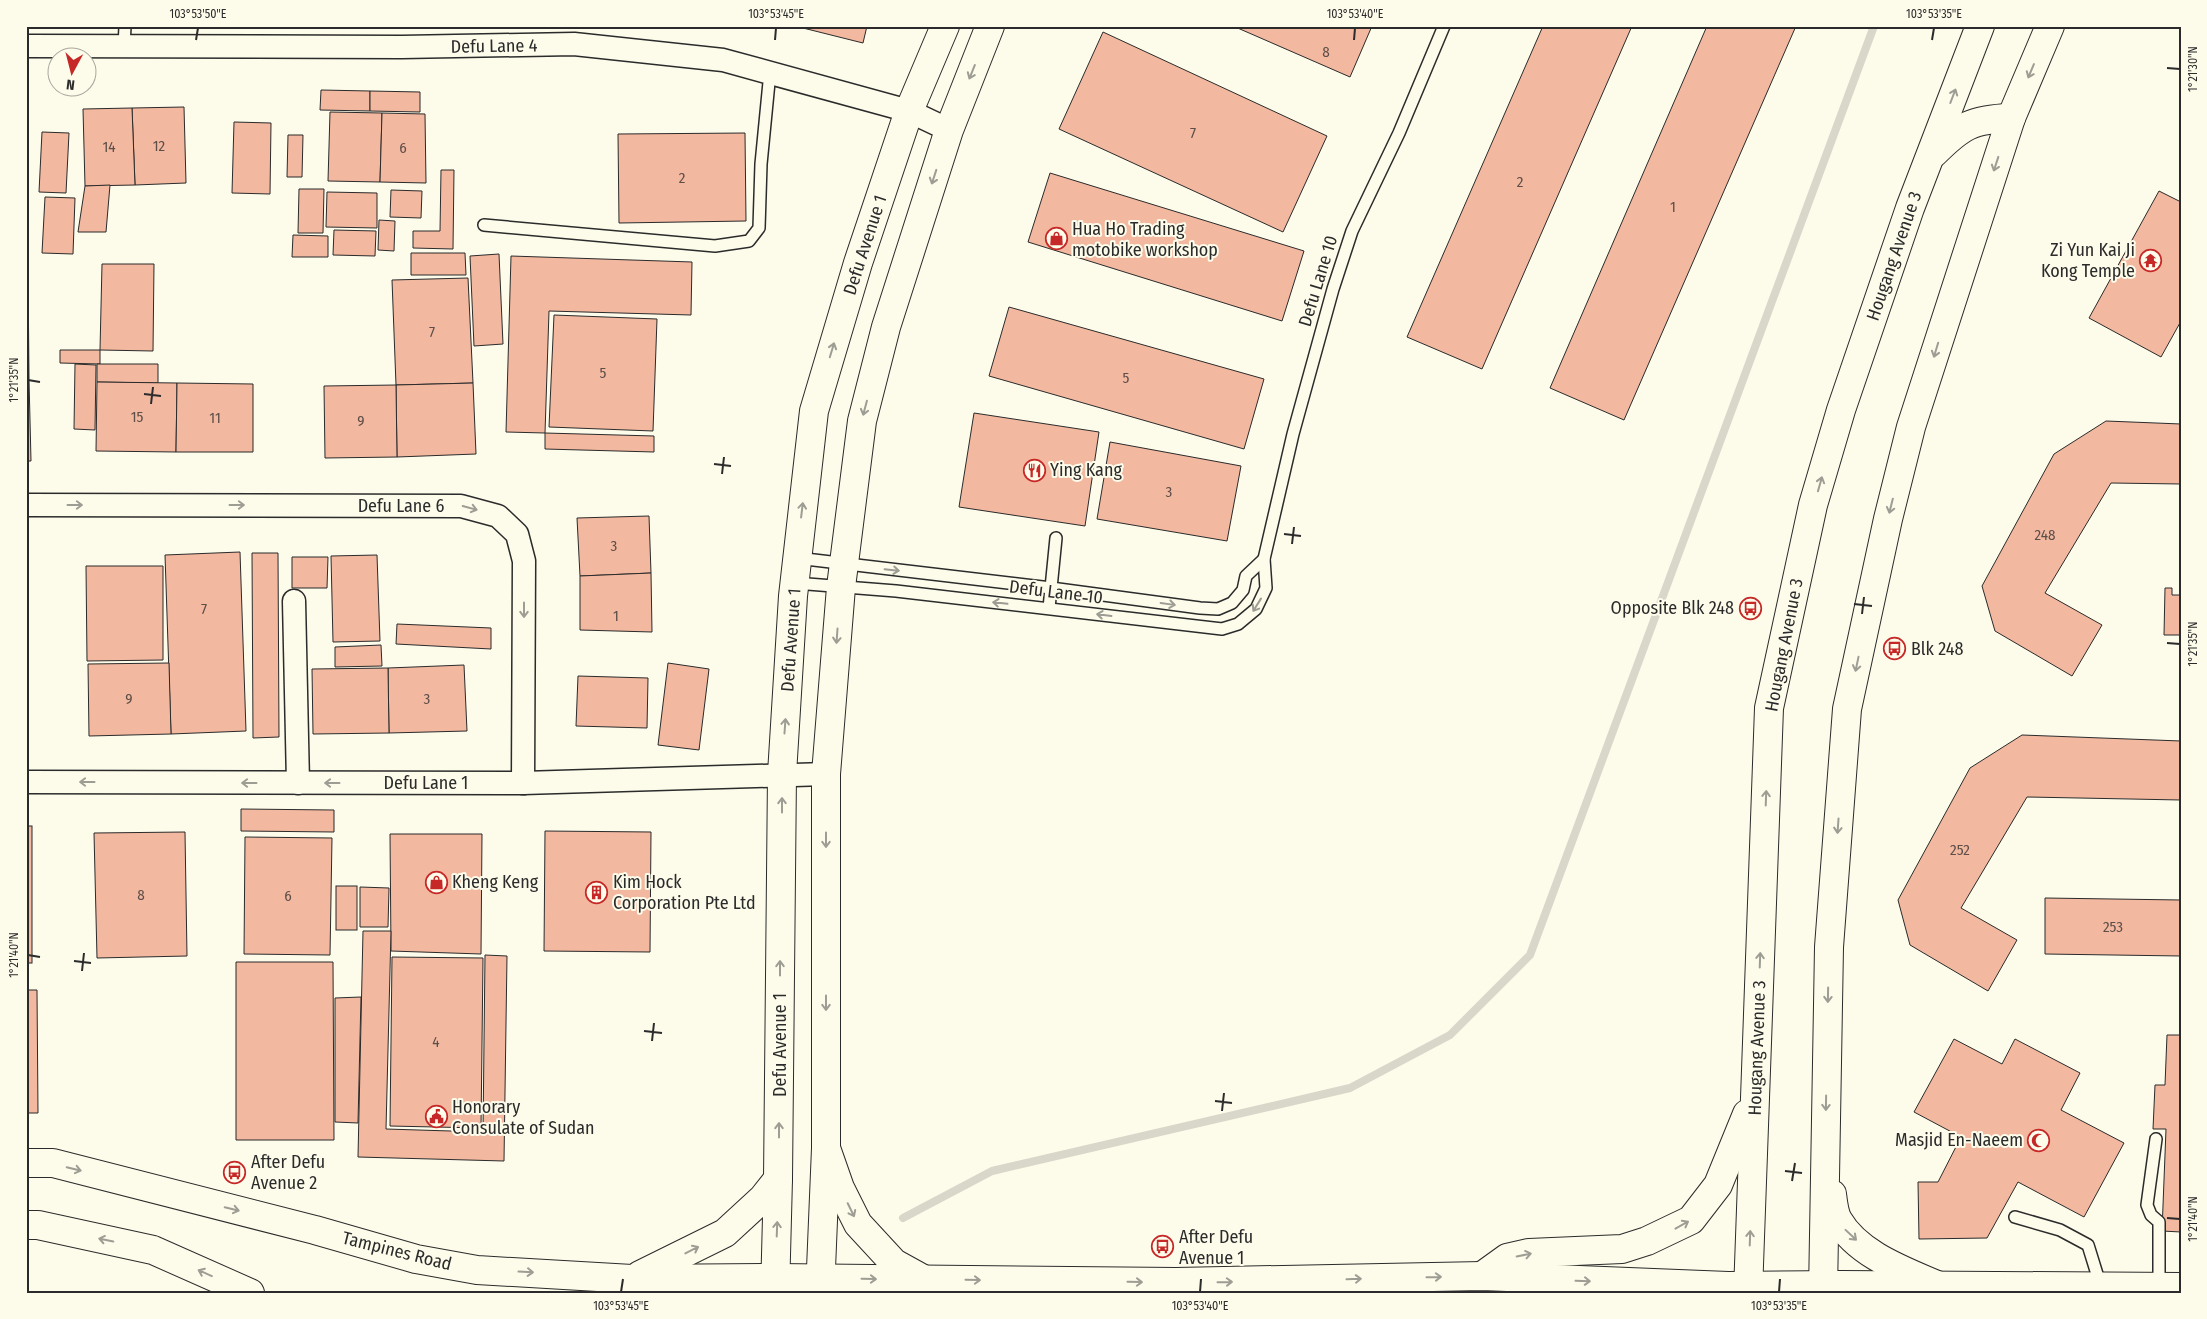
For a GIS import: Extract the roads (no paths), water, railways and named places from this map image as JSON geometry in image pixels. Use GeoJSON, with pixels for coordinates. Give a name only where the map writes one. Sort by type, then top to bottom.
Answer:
{"type":"FeatureCollection","features":[{"type":"Feature","properties":{"kind":"main road","name":"Defu Avenue 1"},"geometry":{"type":"LineString","coordinates":[[775,1285],[778,1179],[782,774],[796,570],[814,411],[858,263],[909,110],[945,26]]}},
{"type":"Feature","properties":{"kind":"main road"},"geometry":{"type":"LineString","coordinates":[[820,1285],[826,1148],[826,774],[842,576],[862,421],[886,327],[949,130],[990,26]]}},
{"type":"Feature","properties":{"kind":"main road","name":"Hougang Avenue 3"},"geometry":{"type":"LineString","coordinates":[[1748,1290],[1770,708],[1809,522],[1838,420],[1910,208],[1980,26]]}},
{"type":"Feature","properties":{"kind":"main road"},"geometry":{"type":"LineString","coordinates":[[1823,1289],[1829,946],[1847,709],[1888,519],[1911,427],[2012,118],[2050,26]]}},
{"type":"Feature","properties":{"kind":"main road"},"geometry":{"type":"LineString","coordinates":[[1929,158],[1952,135],[1972,122],[1991,118],[2012,118]]}},
{"type":"Feature","properties":{"kind":"main road"},"geometry":{"type":"LineString","coordinates":[[1482,1276],[1507,1258],[1530,1253],[1622,1249],[1654,1238],[1691,1220],[1718,1185],[1755,1096]]}},
{"type":"Feature","properties":{"kind":"main road"},"geometry":{"type":"LineString","coordinates":[[826,1148],[840,1188],[858,1224],[894,1263],[924,1280]]}},
{"type":"Feature","properties":{"kind":"main road"},"geometry":{"type":"LineString","coordinates":[[1825,1158],[1836,1218],[1848,1234],[1897,1268],[1939,1286]]}},
{"type":"Feature","properties":{"kind":"main road","name":"Tampines Road"},"geometry":{"type":"LineString","coordinates":[[26,1163],[53,1163],[315,1230],[416,1259],[477,1270],[775,1285],[820,1285],[924,1280],[1176,1282],[1482,1276],[1748,1290],[1939,1286],[2170,1287]]}},
{"type":"Feature","properties":{"kind":"main road"},"geometry":{"type":"LineString","coordinates":[[632,1278],[725,1233],[763,1198],[778,1179]]}},
{"type":"Feature","properties":{"kind":"main road"},"geometry":{"type":"LineString","coordinates":[[26,1225],[38,1225],[153,1250],[250,1293]]}},
{"type":"Feature","properties":{"kind":"street","name":"Defu Lane 4"},"geometry":{"type":"LineString","coordinates":[[26,46],[124,36],[402,47],[574,44],[723,60],[909,110],[949,130]]}},
{"type":"Feature","properties":{"kind":"street","name":"Defu Lane 6"},"geometry":{"type":"LineString","coordinates":[[26,505],[461,506],[498,516],[517,534],[524,561],[523,783]]}},
{"type":"Feature","properties":{"kind":"street"},"geometry":{"type":"LineString","coordinates":[[294,602],[298,783]]}},
{"type":"Feature","properties":{"kind":"street","name":"Defu Lane 1"},"geometry":{"type":"LineString","coordinates":[[26,782],[523,783],[826,774]]}},
{"type":"Feature","properties":{"kind":"lane","name":"Defu Lane 10"},"geometry":{"type":"LineString","coordinates":[[796,570],[842,576],[896,591],[1222,629],[1238,624],[1256,610],[1266,588],[1264,559],[1312,361],[1349,239],[1399,132],[1444,26]]}},
{"type":"Feature","properties":{"kind":"lane"},"geometry":{"type":"LineString","coordinates":[[484,225],[715,246],[750,241],[758,228],[760,164],[770,72]]}},
{"type":"Feature","properties":{"kind":"lane"},"geometry":{"type":"LineString","coordinates":[[1049,608],[1056,538]]}},
{"type":"Feature","properties":{"kind":"lane","name":"Defu Lane 10"},"geometry":{"type":"LineString","coordinates":[[796,570],[842,576],[1051,588],[1218,609],[1232,603],[1243,590],[1246,576],[1264,559]]}},
{"type":"Feature","properties":{"kind":"lane"},"geometry":{"type":"LineString","coordinates":[[2156,1139],[2147,1205],[2151,1214],[2159,1222],[2170,1287]]}},
{"type":"Feature","properties":{"kind":"lane"},"geometry":{"type":"LineString","coordinates":[[2015,1217],[2060,1230],[2088,1245],[2101,1287]]}},
{"type":"Feature","properties":{"kind":"waterway"},"geometry":{"type":"LineString","coordinates":[[903,1218],[992,1171],[1350,1088],[1450,1035],[1530,955],[1874,26]]}},
{"type":"Feature","properties":{"kind":"place","name":"Hua Ho Trading motobike workshop"},"geometry":{"type":"Point","coordinates":[1056,239]}},
{"type":"Feature","properties":{"kind":"place","name":"Zi Yun Kai Ji Kong Temple"},"geometry":{"type":"Point","coordinates":[2151,260]}},
{"type":"Feature","properties":{"kind":"place","name":"Ying Kang"},"geometry":{"type":"Point","coordinates":[1034,470]}},
{"type":"Feature","properties":{"kind":"place","name":"Opposite Blk 248"},"geometry":{"type":"Point","coordinates":[1750,608]}},
{"type":"Feature","properties":{"kind":"place","name":"Blk 248"},"geometry":{"type":"Point","coordinates":[1895,649]}},
{"type":"Feature","properties":{"kind":"place","name":"Kheng Keng"},"geometry":{"type":"Point","coordinates":[436,882]}},
{"type":"Feature","properties":{"kind":"place","name":"Kim Hock Corporation Pte Ltd"},"geometry":{"type":"Point","coordinates":[597,892]}},
{"type":"Feature","properties":{"kind":"place","name":"Honorary Consulate of Sudan"},"geometry":{"type":"Point","coordinates":[436,1117]}},
{"type":"Feature","properties":{"kind":"place","name":"Masjid En-Naeem"},"geometry":{"type":"Point","coordinates":[2039,1140]}},
{"type":"Feature","properties":{"kind":"place","name":"After Defu Avenue 2"},"geometry":{"type":"Point","coordinates":[235,1172]}},
{"type":"Feature","properties":{"kind":"place","name":"After Defu Avenue 1"},"geometry":{"type":"Point","coordinates":[1163,1247]}}]}
